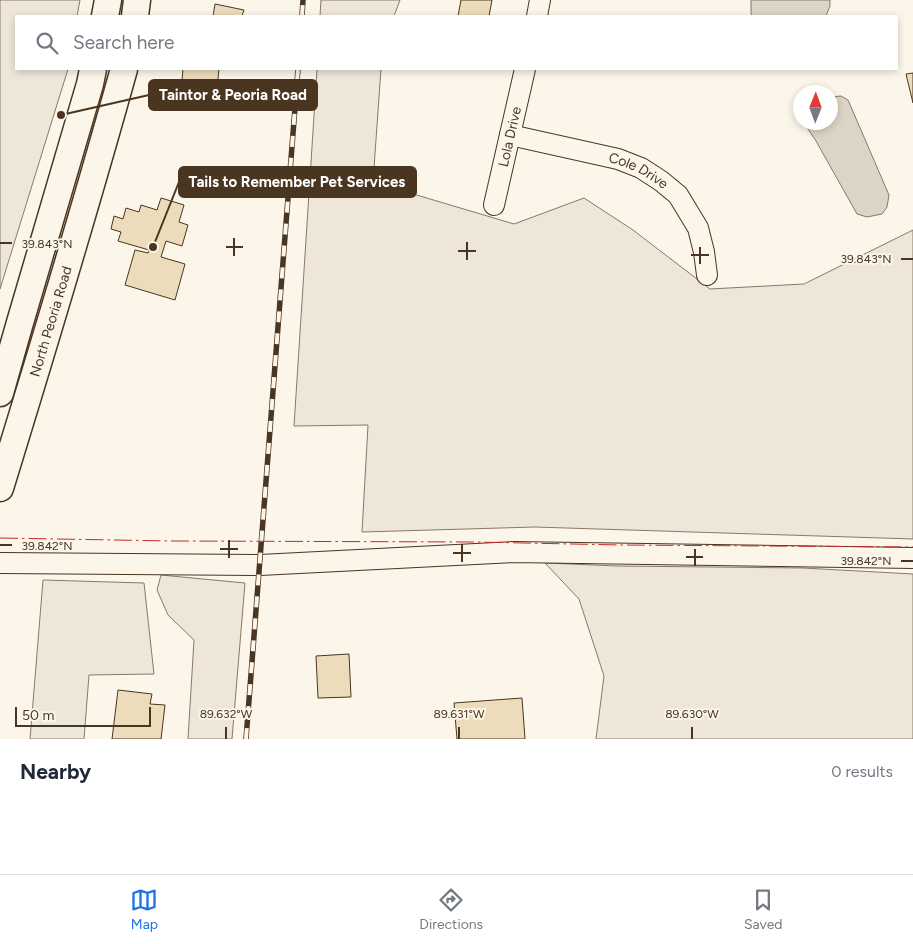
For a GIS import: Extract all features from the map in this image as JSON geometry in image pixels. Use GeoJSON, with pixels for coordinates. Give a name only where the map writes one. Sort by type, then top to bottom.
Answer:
{"type":"FeatureCollection","features":[{"type":"Feature","properties":{"kind":"main road"},"geometry":{"type":"LineString","coordinates":[[105,15],[108,0]]}},
{"type":"Feature","properties":{"kind":"main road"},"geometry":{"type":"LineString","coordinates":[[135,15],[137,0]]}},
{"type":"Feature","properties":{"kind":"main road","name":"North Peoria Road"},"geometry":{"type":"LineString","coordinates":[[0,393],[94,70]]}},
{"type":"Feature","properties":{"kind":"main road","name":"North Peoria Road"},"geometry":{"type":"LineString","coordinates":[[0,488],[60,291],[124,70]]}},
{"type":"Feature","properties":{"kind":"street"},"geometry":{"type":"LineString","coordinates":[[537,15],[540,0]]}},
{"type":"Feature","properties":{"kind":"street","name":"Lola Drive"},"geometry":{"type":"LineString","coordinates":[[494,205],[525,70]]}},
{"type":"Feature","properties":{"kind":"street","name":"Cole Drive"},"geometry":{"type":"LineString","coordinates":[[510,135],[618,159],[641,168],[661,181],[678,195],[698,228],[707,275]]}},
{"type":"Feature","properties":{"kind":"street"},"geometry":{"type":"LineString","coordinates":[[0,563],[260,564],[513,552],[913,558]]}},
{"type":"Feature","properties":{"kind":"shaded area"},"geometry":{"type":"Polygon","coordinates":[[[0,0],[80,0],[77,15],[15,15],[15,70],[68,70],[0,289],[0,0]]]}},
{"type":"Feature","properties":{"kind":"shaded area"},"geometry":{"type":"Polygon","coordinates":[[[321,0],[400,0],[394,15],[320,15],[321,0]]]}},
{"type":"Feature","properties":{"kind":"shaded area"},"geometry":{"type":"Polygon","coordinates":[[[751,0],[830,0],[826,15],[751,14],[751,0]]]}},
{"type":"Feature","properties":{"kind":"shaded area"},"geometry":{"type":"Polygon","coordinates":[[[317,70],[381,70],[373,182],[514,224],[584,198],[633,230],[710,289],[804,284],[913,230],[913,539],[535,527],[362,532],[368,425],[294,426],[317,70]]]}},
{"type":"Feature","properties":{"kind":"shaded area"},"geometry":{"type":"Polygon","coordinates":[[[838,96],[848,100],[889,195],[887,207],[882,214],[867,217],[857,214],[809,130],[838,130],[838,96]]]}},
{"type":"Feature","properties":{"kind":"shaded area"},"geometry":{"type":"Polygon","coordinates":[[[545,563],[618,566],[803,568],[913,574],[913,739],[596,739],[604,676],[579,599],[545,563]]]}},
{"type":"Feature","properties":{"kind":"shaded area"},"geometry":{"type":"Polygon","coordinates":[[[161,575],[245,583],[232,739],[188,739],[194,640],[168,615],[157,590],[161,575]]]}},
{"type":"Feature","properties":{"kind":"shaded area"},"geometry":{"type":"Polygon","coordinates":[[[43,580],[144,583],[154,674],[89,675],[84,739],[30,739],[43,580]]]}},
{"type":"Feature","properties":{"kind":"building"},"geometry":{"type":"Polygon","coordinates":[[[461,0],[492,0],[489,15],[458,15],[461,0]]]}},
{"type":"Feature","properties":{"kind":"building"},"geometry":{"type":"Polygon","coordinates":[[[215,4],[244,10],[242,15],[213,15],[215,4]]]}},
{"type":"Feature","properties":{"kind":"building"},"geometry":{"type":"Polygon","coordinates":[[[183,70],[219,70],[217,88],[208,87],[208,94],[193,92],[194,81],[182,80],[183,70]]]}},
{"type":"Feature","properties":{"kind":"building"},"geometry":{"type":"Polygon","coordinates":[[[913,73],[913,103],[906,74],[913,73]]]}},
{"type":"Feature","properties":{"kind":"building"},"geometry":{"type":"Polygon","coordinates":[[[161,198],[184,205],[179,222],[188,225],[182,246],[166,241],[161,257],[185,264],[175,300],[125,285],[135,250],[148,253],[149,250],[118,241],[121,232],[111,229],[114,216],[123,219],[126,208],[139,212],[141,205],[157,210],[161,198]]]}},
{"type":"Feature","properties":{"kind":"building"},"geometry":{"type":"Polygon","coordinates":[[[349,654],[351,697],[318,698],[316,656],[349,654]]]}},
{"type":"Feature","properties":{"kind":"building"},"geometry":{"type":"Polygon","coordinates":[[[118,690],[152,694],[150,704],[165,705],[161,739],[112,739],[118,690]]]}},
{"type":"Feature","properties":{"kind":"building"},"geometry":{"type":"Polygon","coordinates":[[[522,698],[525,739],[457,739],[454,703],[522,698]]]}},
{"type":"Feature","properties":{"kind":"railway"},"geometry":{"type":"LineString","coordinates":[[302,15],[303,0]]}},
{"type":"Feature","properties":{"kind":"railway"},"geometry":{"type":"LineString","coordinates":[[246,739],[298,70]]}},
{"type":"Feature","properties":{"kind":"power"},"geometry":{"type":"LineString","coordinates":[[0,538],[913,547]]}},
{"type":"Feature","properties":{"kind":"place","name":"Taintor & Peoria Road"},"geometry":{"type":"Point","coordinates":[61,115]}},
{"type":"Feature","properties":{"kind":"place","name":"Tails to Remember Pet Services"},"geometry":{"type":"Point","coordinates":[153,247]}}]}
